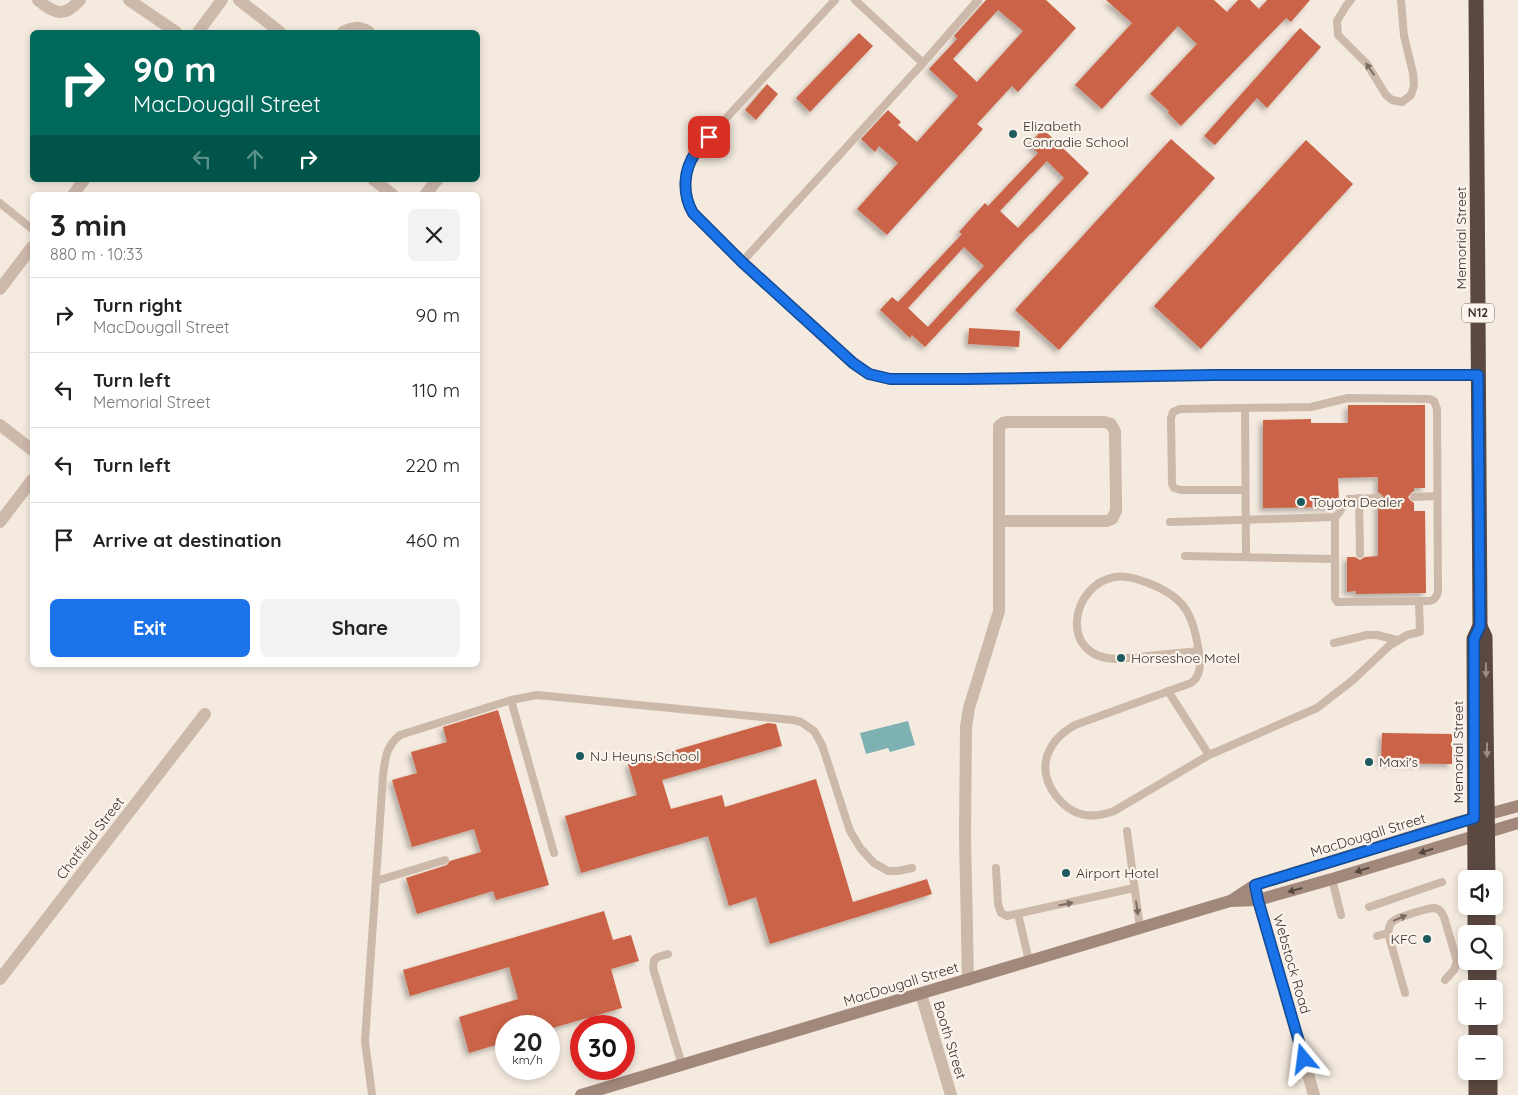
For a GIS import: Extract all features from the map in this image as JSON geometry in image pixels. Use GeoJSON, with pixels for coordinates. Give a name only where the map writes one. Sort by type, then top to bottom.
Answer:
{"type":"FeatureCollection","features":[{"type":"Feature","properties":{"kind":"highway","name":"Memorial Street"},"geometry":{"type":"LineString","coordinates":[[1476,0],[1480,626],[1474,639],[1481,816],[1481,834],[1476,870]]}},
{"type":"Feature","properties":{"kind":"highway","name":"Memorial Street"},"geometry":{"type":"LineString","coordinates":[[1481,834],[1487,870]]}},
{"type":"Feature","properties":{"kind":"highway"},"geometry":{"type":"LineString","coordinates":[[1476,1080],[1476,1095]]}},
{"type":"Feature","properties":{"kind":"highway"},"geometry":{"type":"LineString","coordinates":[[1490,1080],[1490,1095]]}},
{"type":"Feature","properties":{"kind":"street"},"geometry":{"type":"LineString","coordinates":[[38,0],[52,10],[62,13],[80,0]]}},
{"type":"Feature","properties":{"kind":"street"},"geometry":{"type":"LineString","coordinates":[[129,0],[173,30]]}},
{"type":"Feature","properties":{"kind":"street"},"geometry":{"type":"LineString","coordinates":[[200,30],[222,0]]}},
{"type":"Feature","properties":{"kind":"street"},"geometry":{"type":"LineString","coordinates":[[239,0],[277,30]]}},
{"type":"Feature","properties":{"kind":"street"},"geometry":{"type":"LineString","coordinates":[[346,30],[356,27],[363,30]]}},
{"type":"Feature","properties":{"kind":"street"},"geometry":{"type":"LineString","coordinates":[[377,182],[390,192]]}},
{"type":"Feature","properties":{"kind":"street"},"geometry":{"type":"LineString","coordinates":[[427,192],[435,182]]}},
{"type":"Feature","properties":{"kind":"street"},"geometry":{"type":"LineString","coordinates":[[0,289],[30,250]]}},
{"type":"Feature","properties":{"kind":"street"},"geometry":{"type":"LineString","coordinates":[[968,980],[965,835],[966,727],[968,708],[1000,611],[999,521],[998,429],[1000,424],[1008,422],[1104,422],[1111,424],[1115,432],[1116,501],[1116,511],[1112,519],[1107,521],[999,521]]}},
{"type":"Feature","properties":{"kind":"street"},"geometry":{"type":"LineString","coordinates":[[0,425],[30,448]]}},
{"type":"Feature","properties":{"kind":"street"},"geometry":{"type":"LineString","coordinates":[[0,522],[30,483]]}},
{"type":"Feature","properties":{"kind":"street","name":"Chatfield Street"},"geometry":{"type":"LineString","coordinates":[[0,979],[205,714]]}},
{"type":"Feature","properties":{"kind":"street","name":"MacDougall Street"},"geometry":{"type":"LineString","coordinates":[[1230,902],[1255,885],[1518,806]]}},
{"type":"Feature","properties":{"kind":"street","name":"MacDougall Street"},"geometry":{"type":"LineString","coordinates":[[581,1095],[1140,928],[1230,902],[1258,900],[1518,823]]}},
{"type":"Feature","properties":{"kind":"street","name":"Webstock Road"},"geometry":{"type":"LineString","coordinates":[[1255,885],[1314,1095]]}},
{"type":"Feature","properties":{"kind":"street","name":"Booth Street"},"geometry":{"type":"LineString","coordinates":[[921,994],[951,1095]]}},
{"type":"Feature","properties":{"kind":"lane"},"geometry":{"type":"LineString","coordinates":[[835,0],[695,152],[688,165],[685,181],[688,204],[700,221],[742,262],[861,370],[890,379],[1214,375],[1478,375]]}},
{"type":"Feature","properties":{"kind":"lane"},"geometry":{"type":"LineString","coordinates":[[854,0],[923,63]]}},
{"type":"Feature","properties":{"kind":"lane"},"geometry":{"type":"LineString","coordinates":[[742,262],[978,0]]}},
{"type":"Feature","properties":{"kind":"lane"},"geometry":{"type":"LineString","coordinates":[[1351,0],[1337,21],[1338,35],[1367,64],[1386,95],[1392,100],[1402,102],[1410,94],[1414,86],[1413,73],[1404,36],[1401,0]]}},
{"type":"Feature","properties":{"kind":"lane"},"geometry":{"type":"LineString","coordinates":[[0,203],[30,227]]}},
{"type":"Feature","properties":{"kind":"lane"},"geometry":{"type":"LineString","coordinates":[[1245,490],[1181,490],[1174,488],[1172,484],[1171,418],[1173,412],[1180,409],[1311,407],[1348,398],[1432,400],[1436,403],[1437,596],[1432,600],[1419,602],[1337,602],[1335,598],[1335,518]]}},
{"type":"Feature","properties":{"kind":"lane"},"geometry":{"type":"LineString","coordinates":[[1244,408],[1246,557]]}},
{"type":"Feature","properties":{"kind":"lane"},"geometry":{"type":"LineString","coordinates":[[1414,497],[1437,496]]}},
{"type":"Feature","properties":{"kind":"lane"},"geometry":{"type":"LineString","coordinates":[[1170,522],[1335,518],[1340,513],[1346,500],[1352,498],[1378,498]]}},
{"type":"Feature","properties":{"kind":"lane"},"geometry":{"type":"LineString","coordinates":[[1359,498],[1360,554]]}},
{"type":"Feature","properties":{"kind":"lane"},"geometry":{"type":"LineString","coordinates":[[1185,556],[1335,559]]}},
{"type":"Feature","properties":{"kind":"lane"},"geometry":{"type":"LineString","coordinates":[[1199,651],[1117,659],[1100,657],[1086,649],[1080,641],[1077,627],[1080,610],[1088,594],[1101,582],[1117,576],[1135,578],[1165,590],[1185,607],[1192,622],[1199,651],[1200,668],[1198,676],[1192,683],[1100,715],[1068,729],[1054,742],[1046,758],[1045,773],[1052,790],[1062,803],[1073,811],[1087,816],[1097,816],[1114,811],[1209,755],[1318,708],[1346,686],[1397,640],[1420,632],[1419,602]]}},
{"type":"Feature","properties":{"kind":"lane"},"geometry":{"type":"LineString","coordinates":[[1334,643],[1372,635],[1397,640]]}},
{"type":"Feature","properties":{"kind":"lane"},"geometry":{"type":"LineString","coordinates":[[1168,692],[1209,755]]}},
{"type":"Feature","properties":{"kind":"lane"},"geometry":{"type":"LineString","coordinates":[[372,1095],[365,1041],[382,776],[387,750],[400,735],[407,732],[511,700],[537,695],[786,718],[801,722],[814,731],[822,745],[850,831],[861,849],[874,863],[888,870],[898,871],[912,868]]}},
{"type":"Feature","properties":{"kind":"lane"},"geometry":{"type":"LineString","coordinates":[[511,700],[554,853]]}},
{"type":"Feature","properties":{"kind":"lane"},"geometry":{"type":"LineString","coordinates":[[1127,831],[1140,928]]}},
{"type":"Feature","properties":{"kind":"lane"},"geometry":{"type":"LineString","coordinates":[[376,882],[445,860]]}},
{"type":"Feature","properties":{"kind":"lane"},"geometry":{"type":"LineString","coordinates":[[996,868],[998,904],[1000,912],[1007,916],[1134,888]]}},
{"type":"Feature","properties":{"kind":"lane"},"geometry":{"type":"LineString","coordinates":[[1332,879],[1341,915]]}},
{"type":"Feature","properties":{"kind":"lane"},"geometry":{"type":"LineString","coordinates":[[1368,907],[1442,882]]}},
{"type":"Feature","properties":{"kind":"lane"},"geometry":{"type":"LineString","coordinates":[[1405,993],[1388,933],[1392,922],[1400,917],[1432,909],[1440,910],[1444,917],[1457,962],[1454,970],[1445,980]]}},
{"type":"Feature","properties":{"kind":"lane"},"geometry":{"type":"LineString","coordinates":[[1018,914],[1029,961]]}},
{"type":"Feature","properties":{"kind":"lane"},"geometry":{"type":"LineString","coordinates":[[1377,936],[1388,933]]}},
{"type":"Feature","properties":{"kind":"lane"},"geometry":{"type":"LineString","coordinates":[[668,954],[654,960],[653,968],[682,1065]]}},
{"type":"Feature","properties":{"kind":"water"},"geometry":{"type":"Polygon","coordinates":[[[908,721],[915,745],[890,752],[888,748],[866,754],[860,733],[908,721]]]}},
{"type":"Feature","properties":{"kind":"building"},"geometry":{"type":"Polygon","coordinates":[[[986,0],[1046,0],[1076,28],[1018,92],[1012,86],[977,124],[983,129],[887,235],[857,209],[898,163],[879,146],[875,152],[861,139],[888,110],[901,122],[898,125],[917,142],[958,96],[929,69],[957,39],[954,36],[986,0]],[[998,10],[953,59],[977,82],[1023,31],[998,10]]]}},
{"type":"Feature","properties":{"kind":"building"},"geometry":{"type":"Polygon","coordinates":[[[1106,0],[1214,0],[1227,12],[1238,0],[1250,0],[1259,9],[1267,0],[1310,0],[1291,22],[1286,18],[1181,126],[1168,113],[1169,111],[1150,94],[1197,44],[1178,26],[1102,109],[1075,85],[1132,23],[1106,0]]]}},
{"type":"Feature","properties":{"kind":"building"},"geometry":{"type":"Polygon","coordinates":[[[1300,28],[1321,47],[1267,108],[1257,98],[1215,145],[1204,136],[1300,28]]]}},
{"type":"Feature","properties":{"kind":"building"},"geometry":{"type":"Polygon","coordinates":[[[859,33],[873,46],[810,112],[796,98],[859,33]]]}},
{"type":"Feature","properties":{"kind":"building"},"geometry":{"type":"Polygon","coordinates":[[[767,84],[778,94],[756,120],[745,110],[767,84]]]}},
{"type":"Feature","properties":{"kind":"building"},"geometry":{"type":"Polygon","coordinates":[[[1043,129],[1089,173],[925,347],[912,335],[910,338],[880,310],[892,297],[898,302],[962,234],[959,232],[985,203],[988,206],[1038,153],[1029,144],[1043,129]],[[1047,161],[1000,211],[1018,228],[1064,178],[1047,161]],[[964,247],[908,308],[928,327],[984,266],[964,247]]]}},
{"type":"Feature","properties":{"kind":"building"},"geometry":{"type":"Polygon","coordinates":[[[1171,139],[1215,178],[1059,350],[1015,310],[1171,139]]]}},
{"type":"Feature","properties":{"kind":"building"},"geometry":{"type":"Polygon","coordinates":[[[1306,140],[1353,184],[1201,349],[1154,306],[1306,140]]]}},
{"type":"Feature","properties":{"kind":"building"},"geometry":{"type":"Polygon","coordinates":[[[969,328],[1020,331],[1019,347],[968,344],[969,328]]]}},
{"type":"Feature","properties":{"kind":"building","name":"Toyota Dealer"},"geometry":{"type":"Polygon","coordinates":[[[1348,405],[1425,405],[1425,488],[1414,488],[1414,491],[1408,497],[1414,503],[1414,511],[1425,511],[1426,593],[1356,594],[1356,591],[1347,592],[1347,557],[1355,557],[1360,560],[1365,557],[1378,556],[1378,504],[1384,498],[1378,492],[1378,477],[1338,478],[1339,502],[1336,507],[1263,508],[1263,420],[1311,419],[1311,423],[1348,423],[1348,405]]]}},
{"type":"Feature","properties":{"kind":"building"},"geometry":{"type":"Polygon","coordinates":[[[498,710],[549,885],[496,900],[493,891],[417,914],[406,878],[447,865],[450,861],[481,852],[474,829],[412,847],[392,780],[417,773],[411,752],[447,742],[443,727],[498,710]]]}},
{"type":"Feature","properties":{"kind":"building"},"geometry":{"type":"Polygon","coordinates":[[[768,723],[776,724],[782,746],[662,780],[671,809],[722,795],[725,807],[816,779],[853,902],[927,879],[932,894],[770,944],[756,897],[729,906],[708,836],[581,873],[565,816],[637,795],[628,764],[768,723]]]}},
{"type":"Feature","properties":{"kind":"building"},"geometry":{"type":"Polygon","coordinates":[[[1382,733],[1452,734],[1452,764],[1381,763],[1382,733]]]}},
{"type":"Feature","properties":{"kind":"building"},"geometry":{"type":"Polygon","coordinates":[[[604,911],[613,940],[631,935],[639,961],[611,969],[622,1008],[598,1015],[570,1015],[570,1023],[560,1026],[560,1015],[495,1015],[495,1045],[469,1053],[459,1017],[518,999],[509,967],[410,996],[403,970],[604,911]]]}},
{"type":"Feature","properties":{"kind":"place","name":"Elizabeth Conradie School"},"geometry":{"type":"Point","coordinates":[1013,134]}},
{"type":"Feature","properties":{"kind":"place","name":"Toyota Dealer"},"geometry":{"type":"Point","coordinates":[1301,502]}},
{"type":"Feature","properties":{"kind":"place","name":"Horseshoe Motel"},"geometry":{"type":"Point","coordinates":[1121,658]}},
{"type":"Feature","properties":{"kind":"place","name":"NJ Heyns School"},"geometry":{"type":"Point","coordinates":[580,756]}},
{"type":"Feature","properties":{"kind":"place","name":"Maxi's"},"geometry":{"type":"Point","coordinates":[1369,762]}},
{"type":"Feature","properties":{"kind":"place","name":"Airport Hotel"},"geometry":{"type":"Point","coordinates":[1066,873]}},
{"type":"Feature","properties":{"kind":"place","name":"KFC"},"geometry":{"type":"Point","coordinates":[1427,939]}},
{"type":"Feature","properties":{"kind":"route"},"geometry":{"type":"LineString","coordinates":[[709,137],[695,152],[688,165],[685,181],[686,194],[688,204],[693,213],[742,262],[853,363],[869,374],[890,379],[1214,375],[1478,375],[1480,626],[1474,639],[1474,818],[1255,885],[1304,1059]]}}]}
